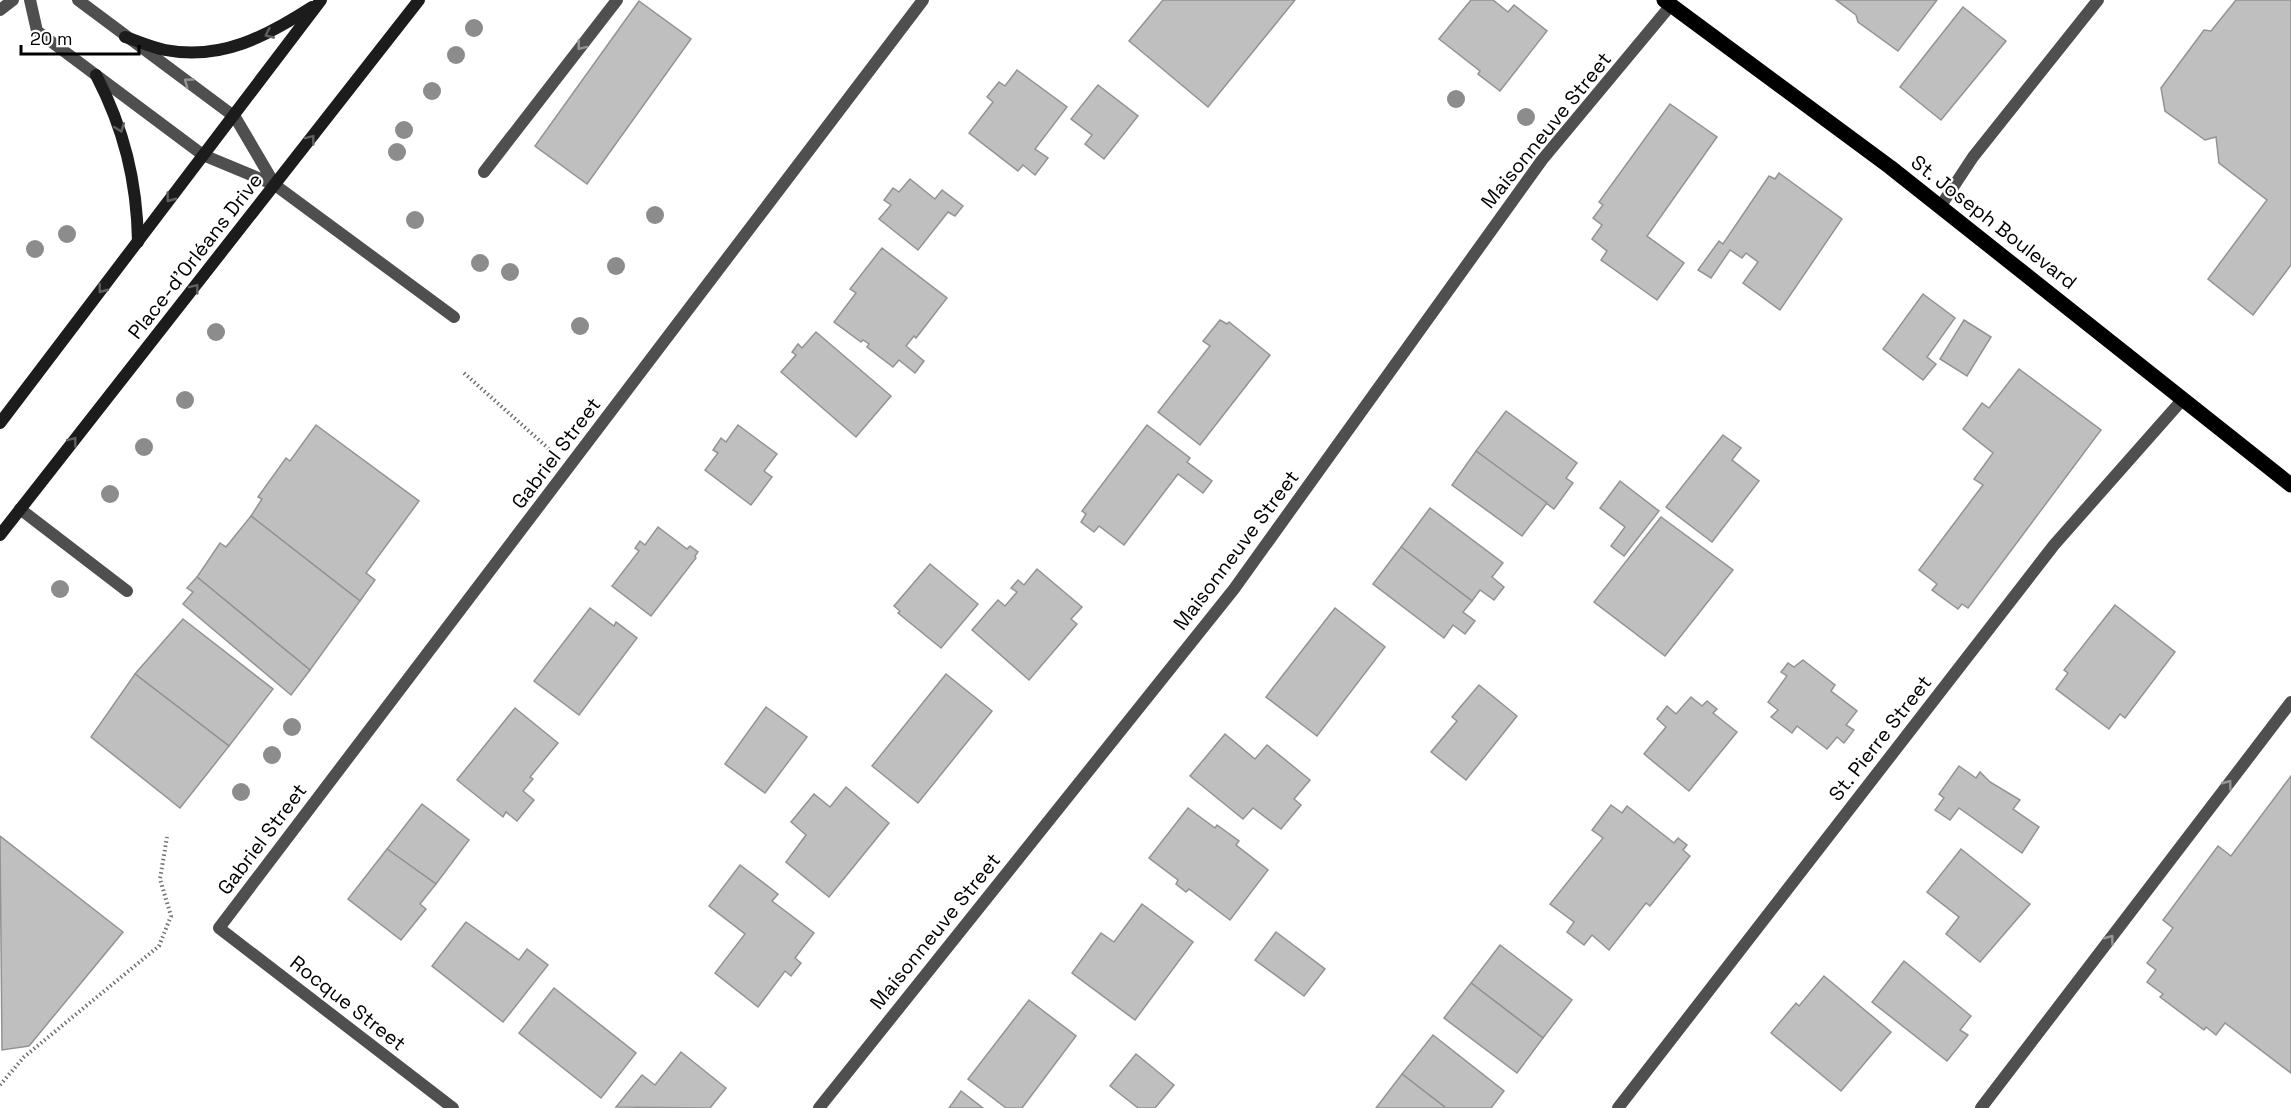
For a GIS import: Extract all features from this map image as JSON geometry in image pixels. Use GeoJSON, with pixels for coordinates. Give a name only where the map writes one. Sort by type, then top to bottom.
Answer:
{"type":"FeatureCollection","features":[{"type":"Feature","properties":{"kind":"main road","name":"Place-d'Orléans Drive"},"geometry":{"type":"LineString","coordinates":[[0,535],[419,0]]}},
{"type":"Feature","properties":{"kind":"main road"},"geometry":{"type":"LineString","coordinates":[[125,37],[165,50],[217,51],[243,45],[273,32],[320,2]]}},
{"type":"Feature","properties":{"kind":"main road"},"geometry":{"type":"LineString","coordinates":[[0,423],[203,155],[235,117],[320,2]]}},
{"type":"Feature","properties":{"kind":"main road","name":"St. Joseph Boulevard"},"geometry":{"type":"LineString","coordinates":[[1670,2],[1940,207],[2291,485]]}},
{"type":"Feature","properties":{"kind":"main road"},"geometry":{"type":"LineString","coordinates":[[96,75],[111,105],[132,170],[137,204],[138,242]]}},
{"type":"Feature","properties":{"kind":"street"},"geometry":{"type":"LineString","coordinates":[[0,10],[13,0]]}},
{"type":"Feature","properties":{"kind":"street"},"geometry":{"type":"LineString","coordinates":[[30,0],[37,31],[203,155],[275,185],[454,317]]}},
{"type":"Feature","properties":{"kind":"street"},"geometry":{"type":"LineString","coordinates":[[78,0],[235,117],[275,185]]}},
{"type":"Feature","properties":{"kind":"street"},"geometry":{"type":"LineString","coordinates":[[484,172],[617,0]]}},
{"type":"Feature","properties":{"kind":"street","name":"Gabriel Street"},"geometry":{"type":"LineString","coordinates":[[219,928],[923,0]]}},
{"type":"Feature","properties":{"kind":"street"},"geometry":{"type":"LineString","coordinates":[[1940,207],[1973,157],[2097,0]]}},
{"type":"Feature","properties":{"kind":"street","name":"Maisonneuve Street"},"geometry":{"type":"LineString","coordinates":[[819,1108],[1234,589],[1542,160],[1670,2]]}},
{"type":"Feature","properties":{"kind":"street","name":"St. Pierre Street"},"geometry":{"type":"LineString","coordinates":[[1618,1108],[2054,545],[2183,399]]}},
{"type":"Feature","properties":{"kind":"street"},"geometry":{"type":"LineString","coordinates":[[20,509],[126,591]]}},
{"type":"Feature","properties":{"kind":"street"},"geometry":{"type":"LineString","coordinates":[[1981,1108],[2291,702]]}},
{"type":"Feature","properties":{"kind":"street","name":"Rocque Street"},"geometry":{"type":"LineString","coordinates":[[219,928],[453,1108]]}},
{"type":"Feature","properties":{"kind":"path"},"geometry":{"type":"LineString","coordinates":[[464,373],[569,468]]}},
{"type":"Feature","properties":{"kind":"path"},"geometry":{"type":"LineString","coordinates":[[0,1085],[24,1057],[159,946],[171,916],[160,879],[167,837]]}},
{"type":"Feature","properties":{"kind":"building"},"geometry":{"type":"Polygon","coordinates":[[[1163,0],[1295,0],[1208,107],[1129,41],[1163,0]]]}},
{"type":"Feature","properties":{"kind":"building"},"geometry":{"type":"Polygon","coordinates":[[[1471,0],[1493,0],[1508,12],[1514,5],[1547,31],[1500,91],[1478,74],[1480,71],[1439,39],[1471,0]]]}},
{"type":"Feature","properties":{"kind":"building"},"geometry":{"type":"Polygon","coordinates":[[[1836,0],[1937,0],[1898,51],[1858,22],[1856,15],[1836,0]]]}},
{"type":"Feature","properties":{"kind":"building"},"geometry":{"type":"Polygon","coordinates":[[[2236,0],[2291,0],[2291,265],[2253,315],[2208,279],[2267,200],[2219,163],[2216,137],[2205,140],[2165,111],[2161,88],[2204,30],[2211,31],[2236,0]]]}},
{"type":"Feature","properties":{"kind":"building"},"geometry":{"type":"Polygon","coordinates":[[[639,1],[691,39],[587,184],[535,146],[639,1]]]}},
{"type":"Feature","properties":{"kind":"building"},"geometry":{"type":"Polygon","coordinates":[[[1963,7],[2006,41],[1941,120],[1900,87],[1963,7]]]}},
{"type":"Feature","properties":{"kind":"building"},"geometry":{"type":"Polygon","coordinates":[[[1017,70],[1067,107],[1035,149],[1048,158],[1035,175],[1023,165],[1018,171],[969,133],[993,102],[987,97],[999,82],[1005,86],[1017,70]]]}},
{"type":"Feature","properties":{"kind":"building"},"geometry":{"type":"Polygon","coordinates":[[[1098,85],[1138,116],[1104,159],[1085,144],[1092,135],[1071,119],[1098,85]]]}},
{"type":"Feature","properties":{"kind":"building"},"geometry":{"type":"Polygon","coordinates":[[[1670,104],[1717,137],[1647,236],[1684,263],[1657,300],[1601,260],[1607,251],[1592,239],[1602,225],[1593,218],[1603,205],[1599,202],[1670,104]]]}},
{"type":"Feature","properties":{"kind":"building"},"geometry":{"type":"Polygon","coordinates":[[[1779,173],[1842,219],[1780,310],[1743,283],[1758,262],[1746,253],[1742,258],[1730,250],[1711,278],[1698,270],[1719,241],[1723,244],[1769,176],[1775,179],[1779,173]]]}},
{"type":"Feature","properties":{"kind":"building"},"geometry":{"type":"Polygon","coordinates":[[[910,179],[935,199],[942,190],[963,206],[955,216],[948,212],[918,250],[879,219],[891,205],[884,200],[893,188],[899,192],[910,179]]]}},
{"type":"Feature","properties":{"kind":"building"},"geometry":{"type":"Polygon","coordinates":[[[882,248],[947,298],[916,338],[914,336],[906,346],[924,361],[915,373],[899,360],[893,367],[867,347],[869,344],[863,340],[861,342],[834,322],[856,293],[850,289],[882,248]]]}},
{"type":"Feature","properties":{"kind":"building"},"geometry":{"type":"Polygon","coordinates":[[[1923,294],[1955,318],[1927,357],[1936,364],[1923,380],[1883,349],[1923,294]]]}},
{"type":"Feature","properties":{"kind":"building"},"geometry":{"type":"Polygon","coordinates":[[[1220,320],[1227,324],[1229,322],[1270,355],[1200,445],[1158,412],[1210,346],[1203,341],[1220,320]]]}},
{"type":"Feature","properties":{"kind":"building"},"geometry":{"type":"Polygon","coordinates":[[[1964,320],[1991,337],[1967,376],[1940,359],[1964,320]]]}},
{"type":"Feature","properties":{"kind":"building"},"geometry":{"type":"Polygon","coordinates":[[[816,332],[891,396],[856,437],[781,372],[796,355],[792,352],[798,344],[802,348],[816,332]]]}},
{"type":"Feature","properties":{"kind":"building"},"geometry":{"type":"Polygon","coordinates":[[[2019,369],[2101,430],[1968,608],[1962,604],[1958,609],[1932,590],[1937,584],[1919,570],[1983,485],[1974,479],[1993,453],[1963,429],[1982,403],[1989,408],[2019,369]]]}},
{"type":"Feature","properties":{"kind":"building"},"geometry":{"type":"Polygon","coordinates":[[[1506,411],[1577,463],[1566,478],[1573,483],[1554,509],[1476,451],[1506,411]]]}},
{"type":"Feature","properties":{"kind":"building"},"geometry":{"type":"Polygon","coordinates":[[[316,425],[419,501],[366,573],[375,580],[360,601],[251,516],[262,499],[258,497],[286,458],[290,461],[316,425]]]}},
{"type":"Feature","properties":{"kind":"building"},"geometry":{"type":"Polygon","coordinates":[[[738,425],[777,454],[764,471],[772,477],[751,505],[705,470],[718,453],[713,450],[721,438],[726,442],[738,425]]]}},
{"type":"Feature","properties":{"kind":"building"},"geometry":{"type":"Polygon","coordinates":[[[1147,425],[1190,458],[1187,462],[1212,481],[1203,493],[1178,474],[1124,545],[1099,526],[1094,532],[1081,522],[1086,514],[1082,511],[1147,425]]]}},
{"type":"Feature","properties":{"kind":"building"},"geometry":{"type":"Polygon","coordinates":[[[1723,435],[1741,448],[1732,460],[1759,481],[1712,542],[1666,507],[1723,435]]]}},
{"type":"Feature","properties":{"kind":"building"},"geometry":{"type":"Polygon","coordinates":[[[1476,451],[1547,503],[1522,536],[1452,485],[1476,451]]]}},
{"type":"Feature","properties":{"kind":"building"},"geometry":{"type":"Polygon","coordinates":[[[1620,481],[1659,511],[1624,556],[1611,546],[1625,527],[1600,508],[1620,481]]]}},
{"type":"Feature","properties":{"kind":"building"},"geometry":{"type":"Polygon","coordinates":[[[1430,508],[1503,563],[1492,577],[1504,587],[1494,600],[1480,590],[1472,601],[1401,547],[1430,508]]]}},
{"type":"Feature","properties":{"kind":"building"},"geometry":{"type":"Polygon","coordinates":[[[251,516],[360,601],[310,670],[197,577],[220,543],[226,547],[251,516]]]}},
{"type":"Feature","properties":{"kind":"building"},"geometry":{"type":"Polygon","coordinates":[[[1661,517],[1733,570],[1665,656],[1594,602],[1661,517]]]}},
{"type":"Feature","properties":{"kind":"building"},"geometry":{"type":"Polygon","coordinates":[[[658,527],[687,549],[690,546],[698,552],[696,558],[651,616],[612,586],[639,551],[635,548],[640,541],[645,545],[658,527]]]}},
{"type":"Feature","properties":{"kind":"building"},"geometry":{"type":"Polygon","coordinates":[[[1401,547],[1472,601],[1463,612],[1475,621],[1465,634],[1453,625],[1444,638],[1373,584],[1401,547]]]}},
{"type":"Feature","properties":{"kind":"building"},"geometry":{"type":"Polygon","coordinates":[[[930,564],[978,604],[941,648],[898,613],[900,611],[894,606],[930,564]]]}},
{"type":"Feature","properties":{"kind":"building"},"geometry":{"type":"Polygon","coordinates":[[[1037,569],[1082,607],[1071,619],[1077,624],[1029,680],[972,630],[998,600],[1005,606],[1017,592],[1011,588],[1018,580],[1024,585],[1037,569]]]}},
{"type":"Feature","properties":{"kind":"building"},"geometry":{"type":"Polygon","coordinates":[[[197,577],[310,670],[291,695],[183,604],[193,592],[187,588],[197,577]]]}},
{"type":"Feature","properties":{"kind":"building"},"geometry":{"type":"Polygon","coordinates":[[[2115,605],[2175,652],[2125,718],[2120,714],[2109,729],[2056,689],[2068,673],[2064,670],[2115,605]]]}},
{"type":"Feature","properties":{"kind":"building"},"geometry":{"type":"Polygon","coordinates":[[[590,608],[614,626],[616,622],[637,638],[579,715],[534,681],[590,608]]]}},
{"type":"Feature","properties":{"kind":"building"},"geometry":{"type":"Polygon","coordinates":[[[1335,608],[1385,647],[1317,736],[1266,697],[1335,608]]]}},
{"type":"Feature","properties":{"kind":"building"},"geometry":{"type":"Polygon","coordinates":[[[183,619],[273,689],[229,746],[135,674],[183,619]]]}},
{"type":"Feature","properties":{"kind":"building"},"geometry":{"type":"Polygon","coordinates":[[[1803,660],[1835,685],[1831,691],[1857,711],[1846,725],[1854,730],[1844,743],[1837,737],[1827,749],[1797,726],[1792,733],[1771,717],[1778,710],[1768,702],[1787,676],[1781,672],[1788,663],[1794,667],[1803,660]]]}},
{"type":"Feature","properties":{"kind":"building"},"geometry":{"type":"Polygon","coordinates":[[[135,674],[229,746],[180,808],[91,737],[135,674]]]}},
{"type":"Feature","properties":{"kind":"building"},"geometry":{"type":"Polygon","coordinates":[[[946,674],[992,711],[918,803],[872,766],[946,674]]]}},
{"type":"Feature","properties":{"kind":"building"},"geometry":{"type":"Polygon","coordinates":[[[1479,685],[1517,716],[1466,780],[1431,752],[1457,721],[1452,717],[1479,685]]]}},
{"type":"Feature","properties":{"kind":"building"},"geometry":{"type":"Polygon","coordinates":[[[1691,697],[1702,706],[1707,701],[1717,709],[1713,713],[1737,732],[1689,791],[1644,754],[1666,727],[1657,719],[1667,706],[1676,714],[1691,697]]]}},
{"type":"Feature","properties":{"kind":"building"},"geometry":{"type":"Polygon","coordinates":[[[766,707],[807,737],[765,793],[725,764],[766,707]]]}},
{"type":"Feature","properties":{"kind":"building"},"geometry":{"type":"Polygon","coordinates":[[[515,708],[558,743],[530,777],[533,779],[523,791],[534,800],[517,821],[506,812],[503,817],[457,780],[515,708]]]}},
{"type":"Feature","properties":{"kind":"building"},"geometry":{"type":"Polygon","coordinates":[[[1225,734],[1255,759],[1267,745],[1310,780],[1294,799],[1301,805],[1281,829],[1253,808],[1243,819],[1190,776],[1225,734]]]}},
{"type":"Feature","properties":{"kind":"building"},"geometry":{"type":"Polygon","coordinates":[[[1959,766],[1976,778],[1980,772],[1990,782],[2020,800],[2013,809],[2039,827],[2022,853],[1959,808],[1950,820],[1935,810],[1944,798],[1939,794],[1959,766]]]}},
{"type":"Feature","properties":{"kind":"building"},"geometry":{"type":"Polygon","coordinates":[[[2291,776],[2291,1073],[2225,1023],[2216,1035],[2206,1027],[2204,1030],[2160,997],[2163,994],[2147,982],[2156,970],[2147,963],[2173,928],[2163,920],[2218,846],[2231,856],[2291,776]]]}},
{"type":"Feature","properties":{"kind":"building"},"geometry":{"type":"Polygon","coordinates":[[[846,787],[889,823],[829,897],[786,862],[806,835],[791,822],[814,794],[830,807],[846,787]]]}},
{"type":"Feature","properties":{"kind":"building"},"geometry":{"type":"Polygon","coordinates":[[[422,804],[469,840],[436,884],[387,849],[422,804]]]}},
{"type":"Feature","properties":{"kind":"building"},"geometry":{"type":"Polygon","coordinates":[[[1611,805],[1622,813],[1627,806],[1674,843],[1678,838],[1687,845],[1683,850],[1690,856],[1650,906],[1646,903],[1609,950],[1592,935],[1584,945],[1567,932],[1574,922],[1550,904],[1603,838],[1592,830],[1611,805]]]}},
{"type":"Feature","properties":{"kind":"building"},"geometry":{"type":"Polygon","coordinates":[[[1188,808],[1215,828],[1217,825],[1239,841],[1236,845],[1268,870],[1230,920],[1189,889],[1186,892],[1176,884],[1178,880],[1149,858],[1188,808]]]}},
{"type":"Feature","properties":{"kind":"building"},"geometry":{"type":"Polygon","coordinates":[[[0,836],[123,932],[29,1046],[2,1050],[0,836]]]}},
{"type":"Feature","properties":{"kind":"building"},"geometry":{"type":"Polygon","coordinates":[[[387,849],[436,884],[420,904],[426,909],[401,940],[348,899],[387,849]]]}},
{"type":"Feature","properties":{"kind":"building"},"geometry":{"type":"Polygon","coordinates":[[[1961,849],[2030,904],[1980,962],[1946,934],[1959,917],[1927,892],[1961,849]]]}},
{"type":"Feature","properties":{"kind":"building"},"geometry":{"type":"Polygon","coordinates":[[[740,865],[778,894],[772,901],[814,933],[795,958],[801,963],[791,976],[785,971],[758,1007],[715,973],[745,934],[709,906],[740,865]]]}},
{"type":"Feature","properties":{"kind":"building"},"geometry":{"type":"Polygon","coordinates":[[[1142,904],[1193,942],[1135,1020],[1072,973],[1101,933],[1114,942],[1142,904]]]}},
{"type":"Feature","properties":{"kind":"building"},"geometry":{"type":"Polygon","coordinates":[[[466,922],[519,960],[527,949],[548,965],[503,1022],[432,966],[466,922]]]}},
{"type":"Feature","properties":{"kind":"building"},"geometry":{"type":"Polygon","coordinates":[[[1276,932],[1325,969],[1304,996],[1255,960],[1276,932]]]}},
{"type":"Feature","properties":{"kind":"building"},"geometry":{"type":"Polygon","coordinates":[[[1500,945],[1572,1000],[1543,1038],[1471,983],[1500,945]]]}},
{"type":"Feature","properties":{"kind":"building"},"geometry":{"type":"Polygon","coordinates":[[[1904,961],[1971,1016],[1960,1030],[1968,1035],[1947,1061],[1872,1002],[1904,961]]]}},
{"type":"Feature","properties":{"kind":"building"},"geometry":{"type":"Polygon","coordinates":[[[1824,976],[1891,1032],[1841,1091],[1771,1033],[1796,1003],[1799,1006],[1824,976]]]}},
{"type":"Feature","properties":{"kind":"building"},"geometry":{"type":"Polygon","coordinates":[[[1471,983],[1543,1038],[1517,1073],[1444,1018],[1471,983]]]}},
{"type":"Feature","properties":{"kind":"building"},"geometry":{"type":"Polygon","coordinates":[[[554,988],[636,1053],[601,1098],[519,1033],[554,988]]]}},
{"type":"Feature","properties":{"kind":"building"},"geometry":{"type":"Polygon","coordinates":[[[1029,1000],[1076,1036],[1022,1108],[1006,1108],[968,1079],[1029,1000]]]}},
{"type":"Feature","properties":{"kind":"building"},"geometry":{"type":"Polygon","coordinates":[[[1433,1035],[1504,1091],[1491,1108],[1446,1108],[1402,1074],[1433,1035]]]}},
{"type":"Feature","properties":{"kind":"building"},"geometry":{"type":"Polygon","coordinates":[[[681,1052],[726,1088],[710,1108],[616,1107],[642,1075],[655,1085],[681,1052]]]}},
{"type":"Feature","properties":{"kind":"building"},"geometry":{"type":"Polygon","coordinates":[[[1136,1054],[1174,1085],[1155,1108],[1138,1108],[1110,1086],[1136,1054]]]}},
{"type":"Feature","properties":{"kind":"building"},"geometry":{"type":"Polygon","coordinates":[[[1402,1074],[1446,1108],[1376,1108],[1402,1074]]]}},
{"type":"Feature","properties":{"kind":"building"},"geometry":{"type":"Polygon","coordinates":[[[961,1091],[983,1108],[949,1108],[961,1091]]]}}]}
